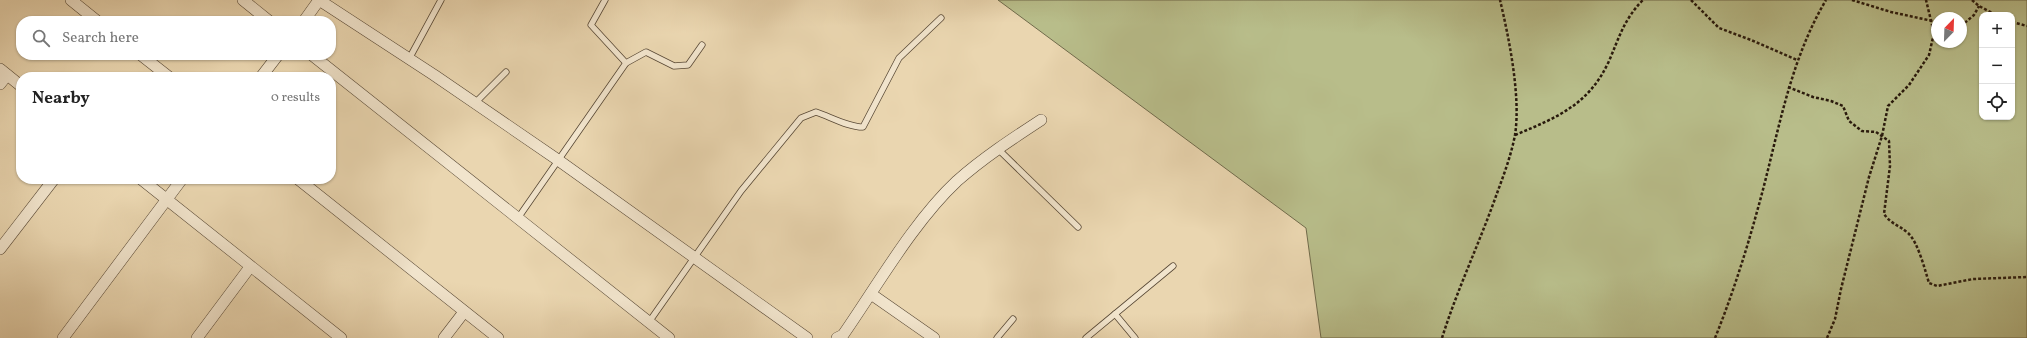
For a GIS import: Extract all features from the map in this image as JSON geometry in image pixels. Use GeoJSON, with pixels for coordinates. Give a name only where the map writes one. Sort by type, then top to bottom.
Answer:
{"type":"FeatureCollection","features":[{"type":"Feature","properties":{"kind":"street"},"geometry":{"type":"LineString","coordinates":[[70,0],[91,16]]}},
{"type":"Feature","properties":{"kind":"street"},"geometry":{"type":"LineString","coordinates":[[243,0],[263,16]]}},
{"type":"Feature","properties":{"kind":"street"},"geometry":{"type":"LineString","coordinates":[[308,16],[319,0],[558,160],[695,258],[794,335],[807,338]]}},
{"type":"Feature","properties":{"kind":"street"},"geometry":{"type":"LineString","coordinates":[[147,60],[163,72]]}},
{"type":"Feature","properties":{"kind":"street"},"geometry":{"type":"LineString","coordinates":[[265,72],[274,60]]}},
{"type":"Feature","properties":{"kind":"street"},"geometry":{"type":"LineString","coordinates":[[318,60],[333,72]]}},
{"type":"Feature","properties":{"kind":"street"},"geometry":{"type":"LineString","coordinates":[[336,74],[670,338]]}},
{"type":"Feature","properties":{"kind":"street"},"geometry":{"type":"LineString","coordinates":[[2,76],[16,83]]}},
{"type":"Feature","properties":{"kind":"street"},"geometry":{"type":"LineString","coordinates":[[837,338],[843,335],[920,223],[957,182],[998,149],[1041,120]]}},
{"type":"Feature","properties":{"kind":"street"},"geometry":{"type":"LineString","coordinates":[[0,249],[50,184]]}},
{"type":"Feature","properties":{"kind":"street"},"geometry":{"type":"LineString","coordinates":[[146,184],[341,338]]}},
{"type":"Feature","properties":{"kind":"street"},"geometry":{"type":"LineString","coordinates":[[63,338],[178,184]]}},
{"type":"Feature","properties":{"kind":"street"},"geometry":{"type":"LineString","coordinates":[[304,184],[498,338]]}},
{"type":"Feature","properties":{"kind":"street"},"geometry":{"type":"LineString","coordinates":[[197,338],[250,267]]}},
{"type":"Feature","properties":{"kind":"street"},"geometry":{"type":"LineString","coordinates":[[871,294],[934,338]]}},
{"type":"Feature","properties":{"kind":"street"},"geometry":{"type":"LineString","coordinates":[[444,338],[464,312]]}},
{"type":"Feature","properties":{"kind":"lane"},"geometry":{"type":"LineString","coordinates":[[409,59],[440,0]]}},
{"type":"Feature","properties":{"kind":"lane"},"geometry":{"type":"LineString","coordinates":[[605,0],[591,25],[626,63]]}},
{"type":"Feature","properties":{"kind":"lane"},"geometry":{"type":"LineString","coordinates":[[649,322],[741,191],[801,118],[816,112],[838,119],[852,127],[863,127],[899,58],[941,18]]}},
{"type":"Feature","properties":{"kind":"lane"},"geometry":{"type":"LineString","coordinates":[[518,218],[626,63],[646,52],[674,66],[688,65],[702,45]]}},
{"type":"Feature","properties":{"kind":"lane"},"geometry":{"type":"LineString","coordinates":[[475,103],[506,72]]}},
{"type":"Feature","properties":{"kind":"lane"},"geometry":{"type":"LineString","coordinates":[[998,149],[1078,227]]}},
{"type":"Feature","properties":{"kind":"lane"},"geometry":{"type":"LineString","coordinates":[[1086,338],[1173,266]]}},
{"type":"Feature","properties":{"kind":"lane"},"geometry":{"type":"LineString","coordinates":[[1115,314],[1135,338]]}},
{"type":"Feature","properties":{"kind":"lane"},"geometry":{"type":"LineString","coordinates":[[997,338],[1014,319]]}},
{"type":"Feature","properties":{"kind":"path"},"geometry":{"type":"LineString","coordinates":[[1442,338],[1484,231],[1505,172],[1515,135],[1516,109],[1511,53],[1500,0]]}},
{"type":"Feature","properties":{"kind":"path"},"geometry":{"type":"LineString","coordinates":[[1515,135],[1553,119],[1590,93],[1608,62],[1620,31],[1635,8],[1643,0]]}},
{"type":"Feature","properties":{"kind":"path"},"geometry":{"type":"LineString","coordinates":[[1691,0],[1719,28],[1797,60]]}},
{"type":"Feature","properties":{"kind":"path"},"geometry":{"type":"LineString","coordinates":[[1715,338],[1758,208],[1788,87],[1811,24],[1826,0]]}},
{"type":"Feature","properties":{"kind":"path"},"geometry":{"type":"LineString","coordinates":[[1852,0],[1891,12],[1931,20],[1926,0]]}},
{"type":"Feature","properties":{"kind":"path"},"geometry":{"type":"LineString","coordinates":[[1972,0],[1990,12]]}},
{"type":"Feature","properties":{"kind":"path"},"geometry":{"type":"LineString","coordinates":[[1967,21],[1974,15],[1979,6]]}},
{"type":"Feature","properties":{"kind":"path"},"geometry":{"type":"LineString","coordinates":[[2015,23],[2027,26]]}},
{"type":"Feature","properties":{"kind":"path"},"geometry":{"type":"LineString","coordinates":[[1827,338],[1835,319],[1869,177],[1882,136],[1888,106],[1909,85],[1929,55],[1931,46]]}},
{"type":"Feature","properties":{"kind":"path"},"geometry":{"type":"LineString","coordinates":[[1788,87],[1813,98],[1831,101],[1843,106],[1849,121],[1862,131],[1876,132],[1889,140],[1890,166],[1884,214],[1890,223],[1909,234],[1916,246],[1929,283],[1937,286],[1973,279],[2027,277]]}},
{"type":"Feature","properties":{"kind":"green space"},"geometry":{"type":"Polygon","coordinates":[[[998,0],[2027,0],[2027,338],[1321,338],[1306,228],[998,0]]]}}]}
